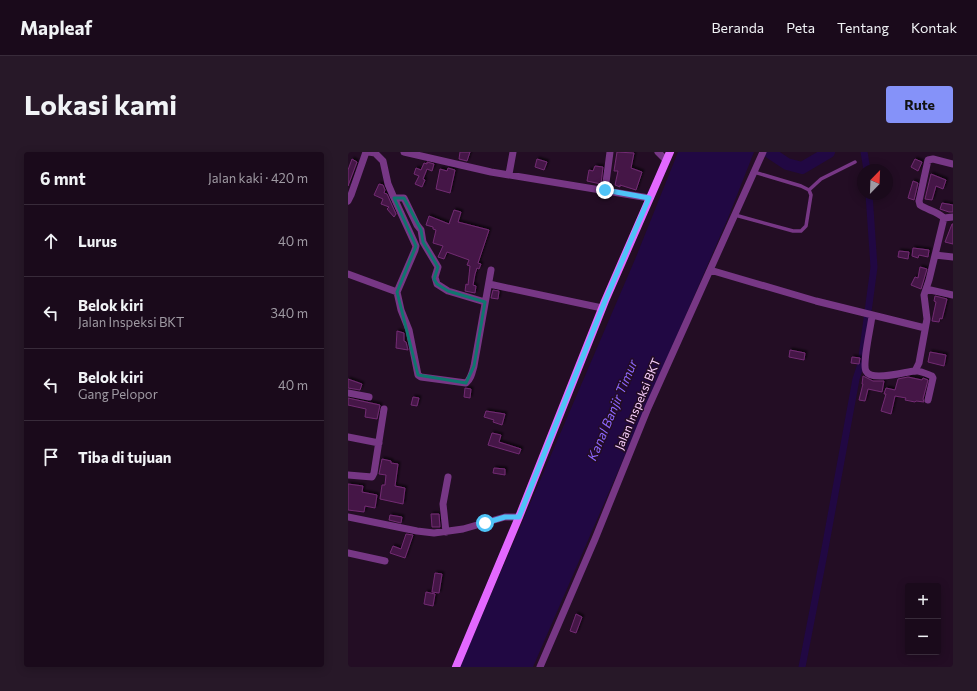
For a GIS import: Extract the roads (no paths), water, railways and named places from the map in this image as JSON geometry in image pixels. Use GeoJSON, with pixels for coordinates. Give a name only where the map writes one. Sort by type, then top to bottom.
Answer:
{"type":"FeatureCollection","features":[{"type":"Feature","properties":{"kind":"street"},"geometry":{"type":"LineString","coordinates":[[348,201],[351,195],[350,187],[368,152],[377,154],[383,161],[388,184],[416,246],[398,292],[401,310],[409,330],[418,375],[421,377],[466,383],[470,378],[474,366],[491,270]]}},
{"type":"Feature","properties":{"kind":"street"},"geometry":{"type":"LineString","coordinates":[[404,152],[474,169],[649,198]]}},
{"type":"Feature","properties":{"kind":"street"},"geometry":{"type":"LineString","coordinates":[[509,174],[513,152]]}},
{"type":"Feature","properties":{"kind":"street"},"geometry":{"type":"LineString","coordinates":[[605,190],[610,152]]}},
{"type":"Feature","properties":{"kind":"street"},"geometry":{"type":"LineString","coordinates":[[456,667],[519,517],[602,308],[668,156],[658,152]]}},
{"type":"Feature","properties":{"kind":"street","name":"Jalan Inspeksi BKT"},"geometry":{"type":"LineString","coordinates":[[540,667],[595,539],[648,408],[763,152]]}},
{"type":"Feature","properties":{"kind":"street"},"geometry":{"type":"LineString","coordinates":[[924,152],[931,158],[953,164]]}},
{"type":"Feature","properties":{"kind":"street"},"geometry":{"type":"LineString","coordinates":[[931,158],[928,160],[919,201],[920,205],[923,208],[936,212],[944,218],[953,217]]}},
{"type":"Feature","properties":{"kind":"street"},"geometry":{"type":"LineString","coordinates":[[394,198],[404,198],[421,230],[424,242],[438,267],[435,277],[437,284],[448,291],[485,302]]}},
{"type":"Feature","properties":{"kind":"street"},"geometry":{"type":"LineString","coordinates":[[916,370],[926,319],[924,295],[944,218]]}},
{"type":"Feature","properties":{"kind":"street"},"geometry":{"type":"LineString","coordinates":[[935,255],[953,257]]}},
{"type":"Feature","properties":{"kind":"street"},"geometry":{"type":"LineString","coordinates":[[710,270],[816,301],[925,328]]}},
{"type":"Feature","properties":{"kind":"street"},"geometry":{"type":"LineString","coordinates":[[348,274],[398,292]]}},
{"type":"Feature","properties":{"kind":"street"},"geometry":{"type":"LineString","coordinates":[[488,284],[602,308]]}},
{"type":"Feature","properties":{"kind":"street"},"geometry":{"type":"LineString","coordinates":[[926,289],[953,295]]}},
{"type":"Feature","properties":{"kind":"street"},"geometry":{"type":"LineString","coordinates":[[871,315],[867,345],[866,372],[868,374],[891,376],[916,370],[932,376],[933,378],[928,400]]}},
{"type":"Feature","properties":{"kind":"street"},"geometry":{"type":"LineString","coordinates":[[348,392],[369,397]]}},
{"type":"Feature","properties":{"kind":"street"},"geometry":{"type":"LineString","coordinates":[[348,475],[372,477],[374,473],[384,409]]}},
{"type":"Feature","properties":{"kind":"street"},"geometry":{"type":"LineString","coordinates":[[348,437],[379,443]]}},
{"type":"Feature","properties":{"kind":"street"},"geometry":{"type":"LineString","coordinates":[[446,532],[443,504],[448,477]]}},
{"type":"Feature","properties":{"kind":"street"},"geometry":{"type":"LineString","coordinates":[[348,517],[434,533],[462,529],[505,517],[519,517]]}},
{"type":"Feature","properties":{"kind":"street"},"geometry":{"type":"LineString","coordinates":[[348,553],[385,561]]}},
{"type":"Feature","properties":{"kind":"lane"},"geometry":{"type":"LineString","coordinates":[[809,190],[821,179],[855,162]]}},
{"type":"Feature","properties":{"kind":"lane"},"geometry":{"type":"LineString","coordinates":[[735,215],[793,231],[801,231],[806,226],[811,195],[809,190],[802,186],[754,172]]}},
{"type":"Feature","properties":{"kind":"water","name":"Kanal Banjir Timur"},"geometry":{"type":"Polygon","coordinates":[[[678,152],[754,152],[728,218],[533,667],[460,667],[636,257],[678,152]]]}},
{"type":"Feature","properties":{"kind":"waterway"},"geometry":{"type":"LineString","coordinates":[[769,152],[787,164],[802,168],[829,152]]}},
{"type":"Feature","properties":{"kind":"waterway"},"geometry":{"type":"LineString","coordinates":[[864,152],[866,164]]}},
{"type":"Feature","properties":{"kind":"waterway"},"geometry":{"type":"LineString","coordinates":[[802,667],[856,379],[861,364],[874,267],[869,200]]}}]}
